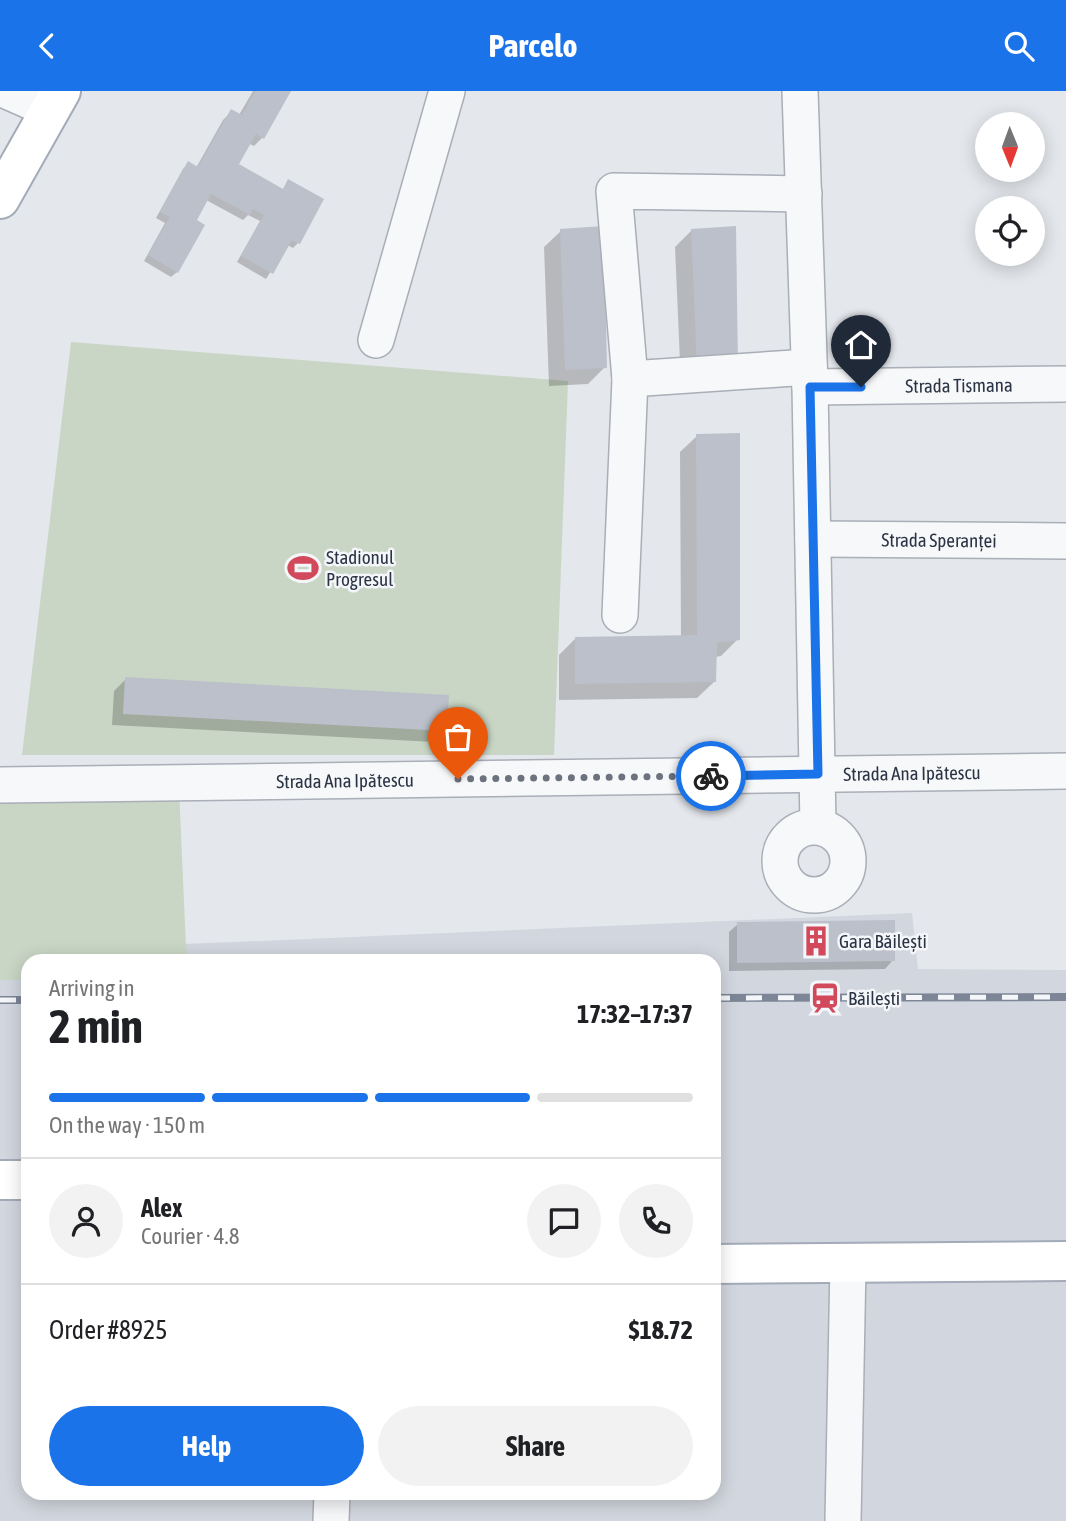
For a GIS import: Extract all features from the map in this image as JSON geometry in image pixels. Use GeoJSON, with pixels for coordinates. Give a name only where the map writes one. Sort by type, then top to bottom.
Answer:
{"type":"FeatureCollection","features":[{"type":"Feature","properties":{"kind":"main road"},"geometry":{"type":"LineString","coordinates":[[0,199],[55,100]]}},
{"type":"Feature","properties":{"kind":"main road"},"geometry":{"type":"LineString","coordinates":[[0,1180],[21,1180]]}},
{"type":"Feature","properties":{"kind":"main road"},"geometry":{"type":"LineString","coordinates":[[721,1264],[1066,1261]]}},
{"type":"Feature","properties":{"kind":"street"},"geometry":{"type":"LineString","coordinates":[[7,91],[55,100]]}},
{"type":"Feature","properties":{"kind":"street"},"geometry":{"type":"LineString","coordinates":[[376,340],[447,91]]}},
{"type":"Feature","properties":{"kind":"street"},"geometry":{"type":"LineString","coordinates":[[800,91],[810,377],[818,826]]}},
{"type":"Feature","properties":{"kind":"street"},"geometry":{"type":"LineString","coordinates":[[620,615],[630,379],[614,191],[804,194]]}},
{"type":"Feature","properties":{"kind":"street","name":"Strada Tismana"},"geometry":{"type":"LineString","coordinates":[[630,379],[810,377],[1066,384]]}},
{"type":"Feature","properties":{"kind":"street","name":"Strada Speranței"},"geometry":{"type":"LineString","coordinates":[[813,539],[1066,541]]}},
{"type":"Feature","properties":{"kind":"street","name":"Strada Ana Ipătescu"},"geometry":{"type":"LineString","coordinates":[[0,785],[1066,771]]}},
{"type":"Feature","properties":{"kind":"street"},"geometry":{"type":"LineString","coordinates":[[843,1521],[848,1264]]}},
{"type":"Feature","properties":{"kind":"street"},"geometry":{"type":"LineString","coordinates":[[331,1521],[332,1500]]}},
{"type":"Feature","properties":{"kind":"shaded area"},"geometry":{"type":"Polygon","coordinates":[[[912,913],[918,969],[1066,970],[1066,1521],[0,1521],[0,952],[912,913]]]}},
{"type":"Feature","properties":{"kind":"green space","name":"Stadionul Progresul"},"geometry":{"type":"Polygon","coordinates":[[[71,342],[568,381],[554,755],[22,755],[71,342]]]}},
{"type":"Feature","properties":{"kind":"green space"},"geometry":{"type":"Polygon","coordinates":[[[179,789],[187,954],[21,954],[21,980],[0,980],[0,798],[179,789]]]}},
{"type":"Feature","properties":{"kind":"building"},"geometry":{"type":"Polygon","coordinates":[[[255,91],[291,91],[264,139],[256,134],[239,164],[283,189],[288,179],[324,199],[300,244],[292,240],[273,274],[241,256],[264,215],[253,209],[250,215],[211,194],[197,220],[205,225],[178,273],[148,255],[170,217],[160,212],[188,161],[198,167],[231,109],[242,115],[255,91]]]}},
{"type":"Feature","properties":{"kind":"building"},"geometry":{"type":"Polygon","coordinates":[[[604,226],[607,368],[565,370],[560,229],[604,226]]]}},
{"type":"Feature","properties":{"kind":"building"},"geometry":{"type":"Polygon","coordinates":[[[736,226],[738,368],[697,370],[691,229],[736,226]]]}},
{"type":"Feature","properties":{"kind":"building"},"geometry":{"type":"Polygon","coordinates":[[[740,433],[740,640],[717,643],[716,682],[575,684],[575,637],[697,635],[696,434],[740,433]]]}},
{"type":"Feature","properties":{"kind":"building"},"geometry":{"type":"Polygon","coordinates":[[[125,677],[449,695],[447,731],[123,714],[125,677]]]}},
{"type":"Feature","properties":{"kind":"building","name":"Gara Băilești"},"geometry":{"type":"Polygon","coordinates":[[[895,920],[895,961],[737,963],[737,922],[895,920]]]}},
{"type":"Feature","properties":{"kind":"railway"},"geometry":{"type":"LineString","coordinates":[[721,998],[1066,997]]}},
{"type":"Feature","properties":{"kind":"railway"},"geometry":{"type":"LineString","coordinates":[[0,1000],[21,1000]]}},
{"type":"Feature","properties":{"kind":"way so far"},"geometry":{"type":"LineString","coordinates":[[458,779],[711,776]]}},
{"type":"Feature","properties":{"kind":"place","name":"Stadionul Progresul"},"geometry":{"type":"Point","coordinates":[303,568]}},
{"type":"Feature","properties":{"kind":"place","name":"Gara Băilești"},"geometry":{"type":"Point","coordinates":[816,941]}},
{"type":"Feature","properties":{"kind":"place","name":"Băilești"},"geometry":{"type":"Point","coordinates":[825,998]}},
{"type":"Feature","properties":{"kind":"route"},"geometry":{"type":"LineString","coordinates":[[711,776],[818,774],[810,387],[861,387]]}}]}
